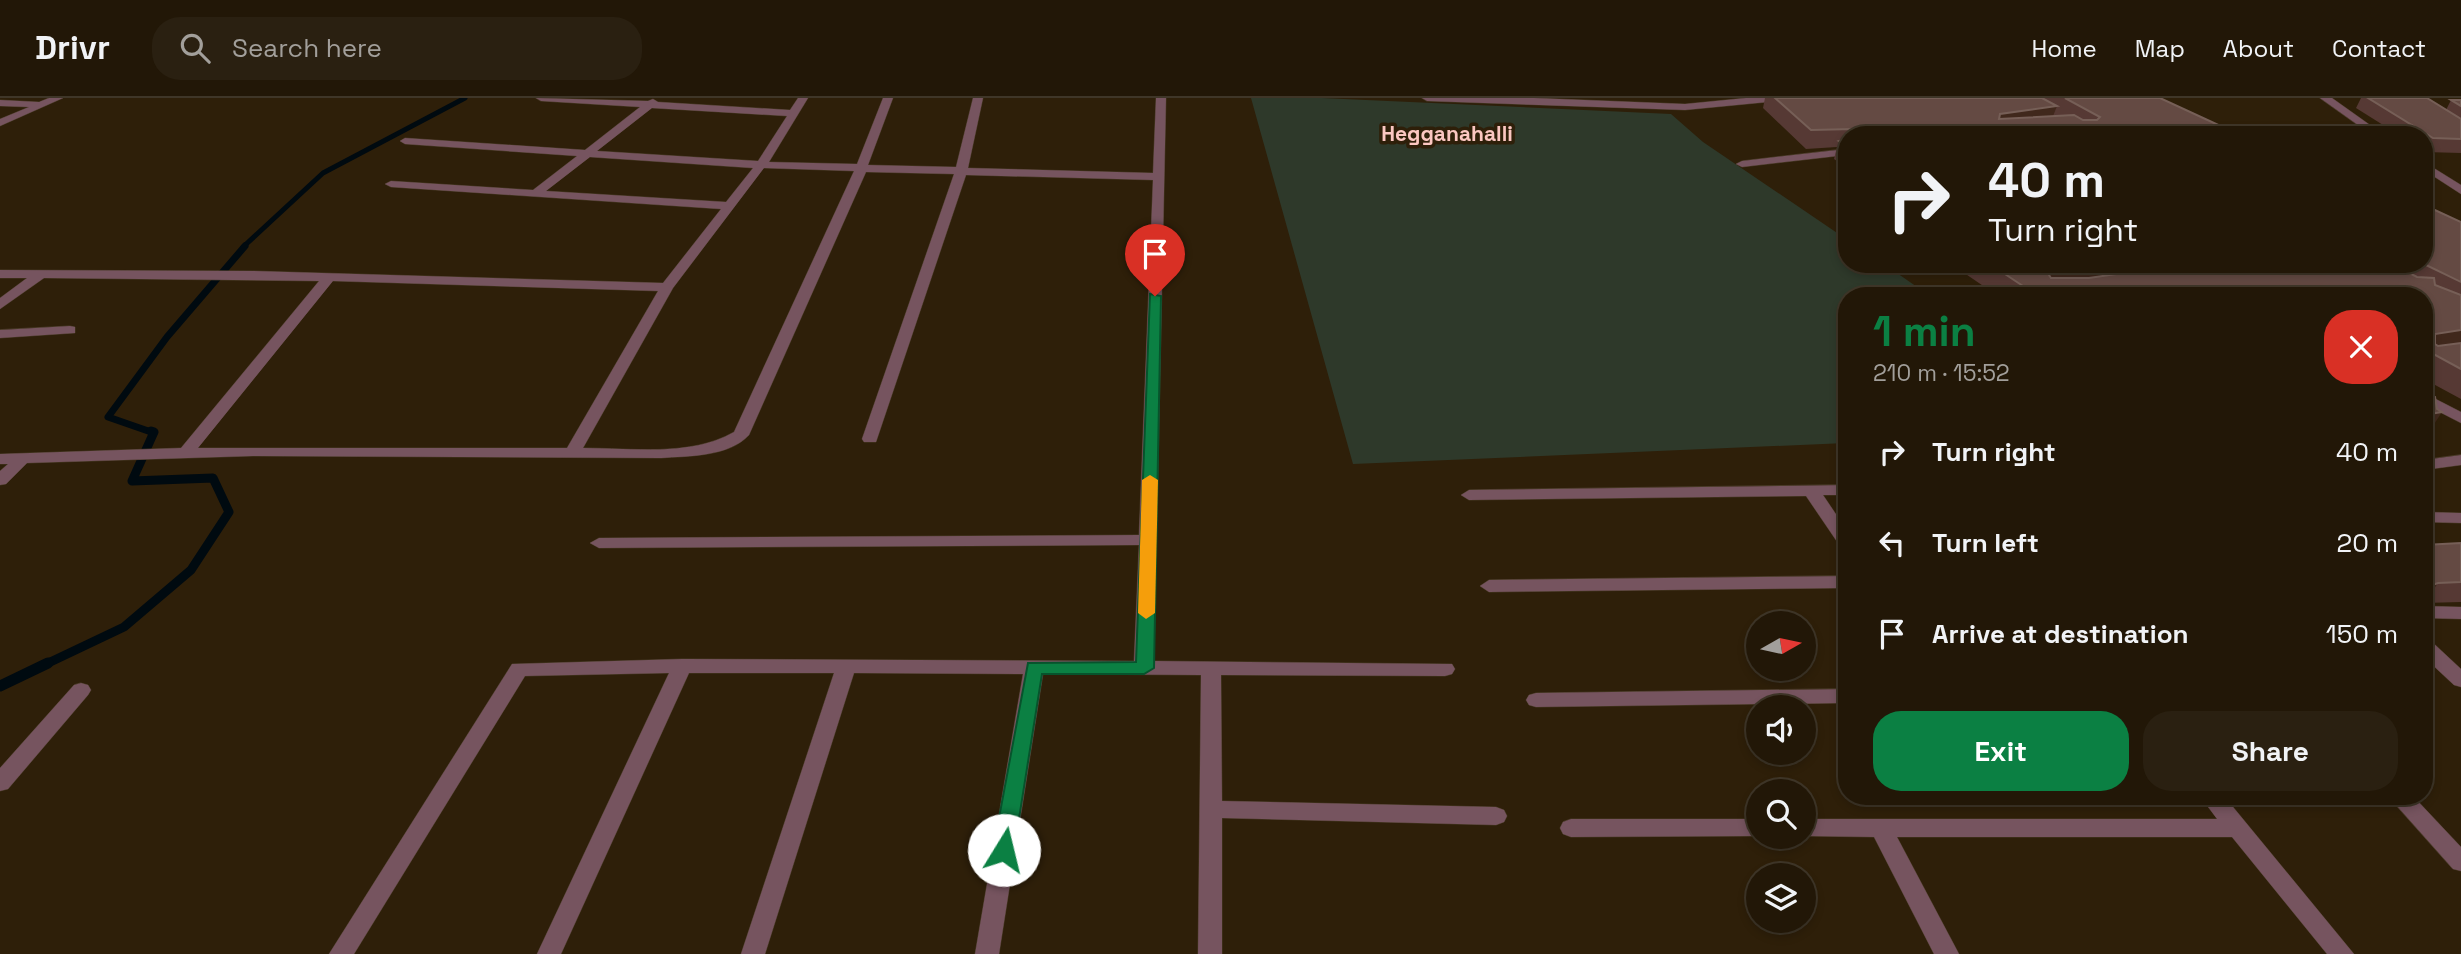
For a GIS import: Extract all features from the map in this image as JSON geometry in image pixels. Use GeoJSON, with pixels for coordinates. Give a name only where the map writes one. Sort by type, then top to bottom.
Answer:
{"type":"FeatureCollection","features":[{"type":"Feature","properties":{"kind":"street"},"geometry":{"type":"LineString","coordinates":[[0,123],[58,98]]}},
{"type":"Feature","properties":{"kind":"street"},"geometry":{"type":"LineString","coordinates":[[541,98],[654,101],[793,113]]}},
{"type":"Feature","properties":{"kind":"street"},"geometry":{"type":"LineString","coordinates":[[572,453],[667,287],[761,164],[803,98]]}},
{"type":"Feature","properties":{"kind":"street"},"geometry":{"type":"LineString","coordinates":[[0,459],[164,454],[706,450],[733,442],[741,435],[862,167],[888,98]]}},
{"type":"Feature","properties":{"kind":"street"},"geometry":{"type":"LineString","coordinates":[[870,439],[961,172],[978,98]]}},
{"type":"Feature","properties":{"kind":"street"},"geometry":{"type":"LineString","coordinates":[[1144,668],[1161,98]]}},
{"type":"Feature","properties":{"kind":"street"},"geometry":{"type":"LineString","coordinates":[[1427,98],[1685,107],[1778,98]]}},
{"type":"Feature","properties":{"kind":"street"},"geometry":{"type":"LineString","coordinates":[[2325,98],[2366,126]]}},
{"type":"Feature","properties":{"kind":"street"},"geometry":{"type":"LineString","coordinates":[[536,193],[654,101]]}},
{"type":"Feature","properties":{"kind":"street"},"geometry":{"type":"LineString","coordinates":[[0,103],[43,105]]}},
{"type":"Feature","properties":{"kind":"street"},"geometry":{"type":"LineString","coordinates":[[405,141],[761,164],[1160,177]]}},
{"type":"Feature","properties":{"kind":"street"},"geometry":{"type":"LineString","coordinates":[[1742,164],[1838,153]]}},
{"type":"Feature","properties":{"kind":"street"},"geometry":{"type":"LineString","coordinates":[[2433,171],[2461,190]]}},
{"type":"Feature","properties":{"kind":"street"},"geometry":{"type":"LineString","coordinates":[[391,184],[728,206]]}},
{"type":"Feature","properties":{"kind":"street"},"geometry":{"type":"LineString","coordinates":[[0,274],[235,275],[667,287]]}},
{"type":"Feature","properties":{"kind":"street"},"geometry":{"type":"LineString","coordinates":[[0,305],[41,274]]}},
{"type":"Feature","properties":{"kind":"street"},"geometry":{"type":"LineString","coordinates":[[185,454],[329,277]]}},
{"type":"Feature","properties":{"kind":"street"},"geometry":{"type":"LineString","coordinates":[[0,334],[70,330]]}},
{"type":"Feature","properties":{"kind":"street"},"geometry":{"type":"LineString","coordinates":[[2433,403],[2461,418]]}},
{"type":"Feature","properties":{"kind":"street"},"geometry":{"type":"LineString","coordinates":[[0,480],[22,459]]}},
{"type":"Feature","properties":{"kind":"street"},"geometry":{"type":"LineString","coordinates":[[2433,463],[2461,460]]}},
{"type":"Feature","properties":{"kind":"street"},"geometry":{"type":"LineString","coordinates":[[1469,495],[1838,490]]}},
{"type":"Feature","properties":{"kind":"street"},"geometry":{"type":"LineString","coordinates":[[1811,491],[1838,530]]}},
{"type":"Feature","properties":{"kind":"street"},"geometry":{"type":"LineString","coordinates":[[2433,517],[2461,518]]}},
{"type":"Feature","properties":{"kind":"street"},"geometry":{"type":"LineString","coordinates":[[599,543],[1148,540]]}},
{"type":"Feature","properties":{"kind":"street"},"geometry":{"type":"LineString","coordinates":[[1489,586],[1838,582]]}},
{"type":"Feature","properties":{"kind":"street"},"geometry":{"type":"LineString","coordinates":[[2433,612],[2461,613]]}},
{"type":"Feature","properties":{"kind":"street"},"geometry":{"type":"LineString","coordinates":[[2433,654],[2461,680]]}},
{"type":"Feature","properties":{"kind":"street"},"geometry":{"type":"LineString","coordinates":[[549,954],[682,666]]}},
{"type":"Feature","properties":{"kind":"street"},"geometry":{"type":"LineString","coordinates":[[341,954],[519,669],[682,666],[1445,669]]}},
{"type":"Feature","properties":{"kind":"street"},"geometry":{"type":"LineString","coordinates":[[752,954],[846,667]]}},
{"type":"Feature","properties":{"kind":"street"},"geometry":{"type":"LineString","coordinates":[[987,954],[1034,667]]}},
{"type":"Feature","properties":{"kind":"street"},"geometry":{"type":"LineString","coordinates":[[1210,954],[1211,668]]}},
{"type":"Feature","properties":{"kind":"street"},"geometry":{"type":"LineString","coordinates":[[0,783],[81,690]]}},
{"type":"Feature","properties":{"kind":"street"},"geometry":{"type":"LineString","coordinates":[[1536,700],[1838,696]]}},
{"type":"Feature","properties":{"kind":"street"},"geometry":{"type":"LineString","coordinates":[[2218,805],[2342,954]]}},
{"type":"Feature","properties":{"kind":"street"},"geometry":{"type":"LineString","coordinates":[[2407,805],[2461,862]]}},
{"type":"Feature","properties":{"kind":"street"},"geometry":{"type":"LineString","coordinates":[[1211,809],[1496,816]]}},
{"type":"Feature","properties":{"kind":"street"},"geometry":{"type":"LineString","coordinates":[[1571,828],[1746,828]]}},
{"type":"Feature","properties":{"kind":"street"},"geometry":{"type":"LineString","coordinates":[[1816,828],[2237,828]]}},
{"type":"Feature","properties":{"kind":"street"},"geometry":{"type":"LineString","coordinates":[[1881,828],[1947,954]]}},
{"type":"Feature","properties":{"kind":"green space"},"geometry":{"type":"Polygon","coordinates":[[[1251,98],[1322,98],[1671,114],[1703,142],[1838,234],[1838,273],[1897,273],[1917,287],[1838,287],[1838,443],[1353,464],[1251,98]]]}},
{"type":"Feature","properties":{"kind":"building"},"geometry":{"type":"Polygon","coordinates":[[[1775,98],[2042,98],[2057,106],[2000,114],[1999,119],[2074,115],[2083,120],[2097,120],[2100,117],[2065,98],[2160,98],[2221,126],[1838,126],[1838,129],[1811,130],[1775,98]]]}},
{"type":"Feature","properties":{"kind":"building"},"geometry":{"type":"Polygon","coordinates":[[[2368,98],[2427,98],[2461,119],[2461,139],[2433,138],[2433,126],[2414,126],[2368,98]]]}},
{"type":"Feature","properties":{"kind":"building"},"geometry":{"type":"Polygon","coordinates":[[[2433,209],[2461,222],[2461,282],[2433,268],[2433,209]]]}},
{"type":"Feature","properties":{"kind":"building"},"geometry":{"type":"Polygon","coordinates":[[[2004,273],[2052,273],[2049,275],[2051,278],[2089,278],[2123,273],[2409,273],[2417,277],[2434,278],[2435,285],[2461,295],[2461,330],[2435,334],[2435,344],[2438,346],[2461,343],[2461,369],[2433,354],[2433,287],[2024,287],[2004,273]]]}},
{"type":"Feature","properties":{"kind":"building"},"geometry":{"type":"Polygon","coordinates":[[[2433,397],[2437,409],[2442,412],[2433,414],[2433,397]]]}},
{"type":"Feature","properties":{"kind":"building"},"geometry":{"type":"Polygon","coordinates":[[[2461,543],[2461,582],[2433,585],[2433,545],[2461,543]]]}},
{"type":"Feature","properties":{"kind":"waterway"},"geometry":{"type":"LineString","coordinates":[[243,247],[323,173],[465,98]]}},
{"type":"Feature","properties":{"kind":"waterway"},"geometry":{"type":"LineString","coordinates":[[154,433],[108,417],[167,337],[245,246]]}},
{"type":"Feature","properties":{"kind":"waterway"},"geometry":{"type":"LineString","coordinates":[[151,431],[154,433]]}},
{"type":"Feature","properties":{"kind":"waterway"},"geometry":{"type":"LineString","coordinates":[[44,665],[124,627],[191,570],[229,512],[213,478],[132,481],[154,433]]}},
{"type":"Feature","properties":{"kind":"waterway"},"geometry":{"type":"LineString","coordinates":[[0,686],[48,663]]}},
{"type":"Feature","properties":{"kind":"slow traffic"},"geometry":{"type":"LineString","coordinates":[[1146,613],[1150,480]]}},
{"type":"Feature","properties":{"kind":"district","name":"Hegganahalli"},"geometry":{"type":"Point","coordinates":[1447,133]}},
{"type":"Feature","properties":{"kind":"route"},"geometry":{"type":"LineString","coordinates":[[1004,850],[1034,667],[1144,668],[1155,296]]}}]}
